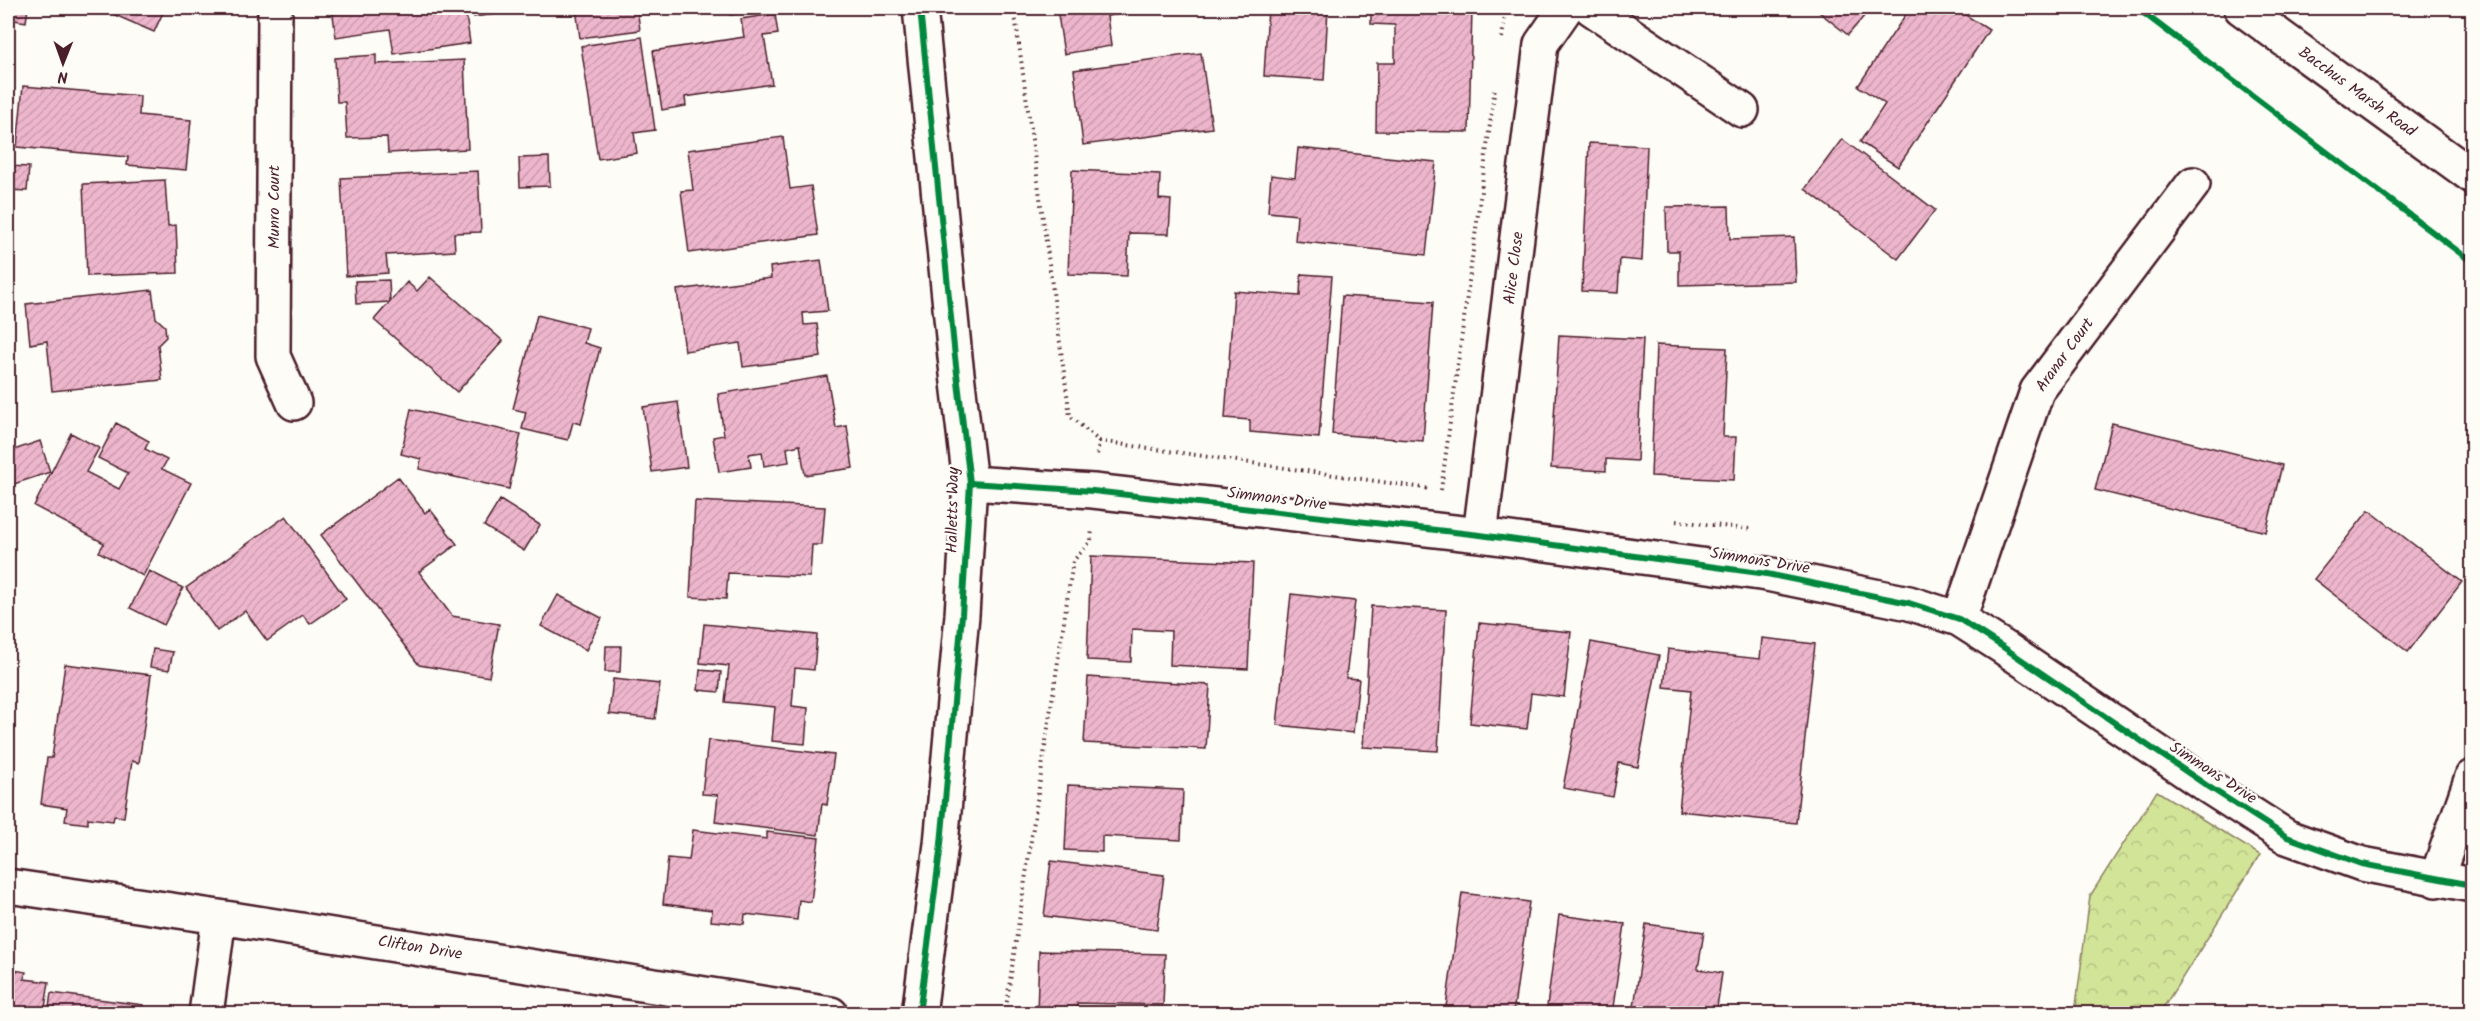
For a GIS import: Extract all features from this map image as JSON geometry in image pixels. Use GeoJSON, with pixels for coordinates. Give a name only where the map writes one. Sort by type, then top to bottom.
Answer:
{"type":"FeatureCollection","features":[{"type":"Feature","properties":{"kind":"street","name":"Munro Court"},"geometry":{"type":"LineString","coordinates":[[276,8],[273,356],[294,403]]}},
{"type":"Feature","properties":{"kind":"street","name":"Halletts Way"},"geometry":{"type":"LineString","coordinates":[[919,1014],[941,844],[962,615],[970,483],[955,357],[921,8]]}},
{"type":"Feature","properties":{"kind":"street","name":"Alice Close"},"geometry":{"type":"LineString","coordinates":[[1480,536],[1542,44],[1566,8]]}},
{"type":"Feature","properties":{"kind":"street"},"geometry":{"type":"LineString","coordinates":[[1591,8],[1742,110]]}},
{"type":"Feature","properties":{"kind":"street","name":"Bacchus Marsh Road"},"geometry":{"type":"LineString","coordinates":[[2241,8],[2472,176]]}},
{"type":"Feature","properties":{"kind":"street","name":"Aranar Court"},"geometry":{"type":"LineString","coordinates":[[1959,619],[2037,391],[2193,184]]}},
{"type":"Feature","properties":{"kind":"street","name":"Simmons Drive"},"geometry":{"type":"LineString","coordinates":[[970,483],[1093,491],[1480,536],[1767,574],[1909,603],[1959,619],[2287,837],[2362,864],[2436,880],[2472,885]]}},
{"type":"Feature","properties":{"kind":"street"},"geometry":{"type":"LineString","coordinates":[[2436,880],[2472,777]]}},
{"type":"Feature","properties":{"kind":"street","name":"Clifton Drive"},"geometry":{"type":"LineString","coordinates":[[8,886],[219,916],[831,1014]]}},
{"type":"Feature","properties":{"kind":"street"},"geometry":{"type":"LineString","coordinates":[[206,1014],[219,916]]}},
{"type":"Feature","properties":{"kind":"path"},"geometry":{"type":"LineString","coordinates":[[1501,43],[1506,8]]}},
{"type":"Feature","properties":{"kind":"path"},"geometry":{"type":"LineString","coordinates":[[1442,490],[1496,78]]}},
{"type":"Feature","properties":{"kind":"path"},"geometry":{"type":"LineString","coordinates":[[1099,441],[1442,490],[1486,501]]}},
{"type":"Feature","properties":{"kind":"path"},"geometry":{"type":"LineString","coordinates":[[1667,520],[1750,529]]}},
{"type":"Feature","properties":{"kind":"green space"},"geometry":{"type":"Polygon","coordinates":[[[2157,791],[2260,855],[2160,1013],[2075,1013],[2090,896],[2157,791]]]}},
{"type":"Feature","properties":{"kind":"building"},"geometry":{"type":"Polygon","coordinates":[[[8,8],[28,8],[26,22],[8,19],[8,8]]]}},
{"type":"Feature","properties":{"kind":"building"},"geometry":{"type":"Polygon","coordinates":[[[99,8],[165,8],[154,32],[99,8]]]}},
{"type":"Feature","properties":{"kind":"building"},"geometry":{"type":"Polygon","coordinates":[[[332,8],[465,8],[470,43],[394,54],[390,29],[336,37],[332,8]]]}},
{"type":"Feature","properties":{"kind":"building"},"geometry":{"type":"Polygon","coordinates":[[[473,8],[504,8],[504,13],[474,17],[473,8]]]}},
{"type":"Feature","properties":{"kind":"building"},"geometry":{"type":"Polygon","coordinates":[[[576,8],[637,8],[640,30],[580,38],[576,8]]]}},
{"type":"Feature","properties":{"kind":"building"},"geometry":{"type":"Polygon","coordinates":[[[647,8],[692,8],[648,13],[647,8]]]}},
{"type":"Feature","properties":{"kind":"building"},"geometry":{"type":"Polygon","coordinates":[[[729,8],[778,8],[730,15],[729,8]]]}},
{"type":"Feature","properties":{"kind":"building"},"geometry":{"type":"Polygon","coordinates":[[[1057,8],[1163,8],[1107,16],[1111,46],[1064,54],[1057,8]]]}},
{"type":"Feature","properties":{"kind":"building"},"geometry":{"type":"Polygon","coordinates":[[[1268,8],[1328,8],[1324,80],[1264,76],[1268,8]]]}},
{"type":"Feature","properties":{"kind":"building"},"geometry":{"type":"Polygon","coordinates":[[[1371,8],[1472,8],[1469,132],[1376,131],[1377,63],[1395,63],[1395,25],[1371,24],[1371,8]]]}},
{"type":"Feature","properties":{"kind":"building"},"geometry":{"type":"Polygon","coordinates":[[[1814,8],[1871,8],[1848,35],[1814,8]]]}},
{"type":"Feature","properties":{"kind":"building"},"geometry":{"type":"Polygon","coordinates":[[[1910,8],[1955,8],[1989,30],[1898,167],[1860,142],[1885,104],[1858,86],[1910,8]]]}},
{"type":"Feature","properties":{"kind":"building"},"geometry":{"type":"Polygon","coordinates":[[[775,14],[778,34],[764,36],[772,84],[685,97],[686,106],[662,110],[653,51],[744,37],[741,19],[775,14]]]}},
{"type":"Feature","properties":{"kind":"building"},"geometry":{"type":"Polygon","coordinates":[[[642,37],[655,130],[634,133],[637,153],[598,159],[581,46],[642,37]]]}},
{"type":"Feature","properties":{"kind":"building"},"geometry":{"type":"Polygon","coordinates":[[[1201,53],[1212,128],[1083,145],[1074,70],[1201,53]]]}},
{"type":"Feature","properties":{"kind":"building"},"geometry":{"type":"Polygon","coordinates":[[[376,55],[376,64],[464,60],[468,149],[388,153],[387,137],[347,138],[345,102],[337,102],[335,58],[376,55]]]}},
{"type":"Feature","properties":{"kind":"building"},"geometry":{"type":"Polygon","coordinates":[[[23,86],[140,96],[139,115],[191,120],[186,170],[127,165],[128,157],[17,147],[23,86]]]}},
{"type":"Feature","properties":{"kind":"building"},"geometry":{"type":"Polygon","coordinates":[[[783,137],[790,189],[811,186],[818,235],[689,253],[681,191],[693,190],[688,150],[783,137]]]}},
{"type":"Feature","properties":{"kind":"building"},"geometry":{"type":"Polygon","coordinates":[[[1842,139],[1935,210],[1898,259],[1805,189],[1842,139]]]}},
{"type":"Feature","properties":{"kind":"building"},"geometry":{"type":"Polygon","coordinates":[[[1589,143],[1647,146],[1642,261],[1620,259],[1618,293],[1582,291],[1589,143]]]}},
{"type":"Feature","properties":{"kind":"building"},"geometry":{"type":"Polygon","coordinates":[[[1298,148],[1436,162],[1426,255],[1295,241],[1297,215],[1268,212],[1271,175],[1295,178],[1298,148]]]}},
{"type":"Feature","properties":{"kind":"building"},"geometry":{"type":"Polygon","coordinates":[[[549,157],[550,186],[520,187],[519,158],[549,157]]]}},
{"type":"Feature","properties":{"kind":"building"},"geometry":{"type":"Polygon","coordinates":[[[8,166],[29,167],[27,191],[8,190],[8,166]]]}},
{"type":"Feature","properties":{"kind":"building"},"geometry":{"type":"Polygon","coordinates":[[[1072,170],[1160,174],[1159,199],[1171,200],[1169,234],[1129,233],[1127,276],[1068,274],[1072,170]]]}},
{"type":"Feature","properties":{"kind":"building"},"geometry":{"type":"Polygon","coordinates":[[[478,171],[481,232],[454,233],[455,251],[386,255],[388,273],[346,276],[341,178],[478,171]]]}},
{"type":"Feature","properties":{"kind":"building"},"geometry":{"type":"Polygon","coordinates":[[[165,180],[168,226],[176,225],[178,273],[87,276],[83,184],[165,180]]]}},
{"type":"Feature","properties":{"kind":"building"},"geometry":{"type":"Polygon","coordinates":[[[1729,206],[1730,239],[1794,237],[1796,282],[1679,285],[1679,251],[1667,251],[1666,207],[1729,206]]]}},
{"type":"Feature","properties":{"kind":"building"},"geometry":{"type":"Polygon","coordinates":[[[821,260],[828,311],[803,313],[804,325],[817,324],[821,357],[743,367],[740,343],[685,351],[677,290],[771,278],[770,267],[821,260]]]}},
{"type":"Feature","properties":{"kind":"building"},"geometry":{"type":"Polygon","coordinates":[[[1301,274],[1332,276],[1319,438],[1250,432],[1250,420],[1225,418],[1234,291],[1300,296],[1301,274]]]}},
{"type":"Feature","properties":{"kind":"building"},"geometry":{"type":"Polygon","coordinates":[[[430,277],[503,341],[457,392],[374,320],[407,282],[417,291],[430,277]]]}},
{"type":"Feature","properties":{"kind":"building"},"geometry":{"type":"Polygon","coordinates":[[[389,280],[390,302],[356,304],[355,281],[389,280]]]}},
{"type":"Feature","properties":{"kind":"building"},"geometry":{"type":"Polygon","coordinates":[[[152,290],[156,318],[165,326],[166,337],[158,345],[162,380],[52,391],[47,341],[30,344],[26,304],[152,290]]]}},
{"type":"Feature","properties":{"kind":"building"},"geometry":{"type":"Polygon","coordinates":[[[1342,296],[1433,302],[1423,441],[1332,434],[1342,296]]]}},
{"type":"Feature","properties":{"kind":"building"},"geometry":{"type":"Polygon","coordinates":[[[8,304],[14,304],[13,324],[8,323],[8,304]]]}},
{"type":"Feature","properties":{"kind":"building"},"geometry":{"type":"Polygon","coordinates":[[[537,315],[588,328],[584,343],[600,348],[581,424],[573,422],[568,440],[522,429],[526,412],[513,409],[537,315]]]}},
{"type":"Feature","properties":{"kind":"building"},"geometry":{"type":"Polygon","coordinates":[[[1559,335],[1643,339],[1637,461],[1606,459],[1606,471],[1551,468],[1559,335]]]}},
{"type":"Feature","properties":{"kind":"building"},"geometry":{"type":"Polygon","coordinates":[[[1656,345],[1727,348],[1723,437],[1736,437],[1734,480],[1651,476],[1656,345]]]}},
{"type":"Feature","properties":{"kind":"building"},"geometry":{"type":"Polygon","coordinates":[[[827,376],[836,428],[847,426],[853,468],[805,475],[800,445],[787,448],[789,462],[764,466],[762,452],[749,454],[751,467],[719,472],[713,437],[724,435],[718,394],[827,376]]]}},
{"type":"Feature","properties":{"kind":"building"},"geometry":{"type":"Polygon","coordinates":[[[678,402],[687,467],[652,472],[643,407],[678,402]]]}},
{"type":"Feature","properties":{"kind":"building"},"geometry":{"type":"Polygon","coordinates":[[[411,409],[521,434],[509,489],[419,469],[421,459],[401,454],[411,409]]]}},
{"type":"Feature","properties":{"kind":"building"},"geometry":{"type":"Polygon","coordinates":[[[116,423],[149,441],[145,449],[167,460],[162,469],[191,483],[143,576],[99,552],[104,543],[34,506],[71,433],[99,448],[86,472],[119,489],[128,473],[98,458],[116,423]]]}},
{"type":"Feature","properties":{"kind":"building"},"geometry":{"type":"Polygon","coordinates":[[[2112,423],[2282,465],[2266,532],[2095,490],[2112,423]]]}},
{"type":"Feature","properties":{"kind":"building"},"geometry":{"type":"Polygon","coordinates":[[[40,441],[50,472],[8,486],[8,452],[40,441]]]}},
{"type":"Feature","properties":{"kind":"building"},"geometry":{"type":"Polygon","coordinates":[[[398,477],[425,513],[430,509],[457,544],[419,572],[452,616],[499,624],[489,677],[419,665],[321,535],[398,477]]]}},
{"type":"Feature","properties":{"kind":"building"},"geometry":{"type":"Polygon","coordinates":[[[500,500],[540,525],[524,551],[484,526],[500,500]]]}},
{"type":"Feature","properties":{"kind":"building"},"geometry":{"type":"Polygon","coordinates":[[[695,501],[825,507],[822,545],[812,545],[810,577],[728,573],[726,599],[690,597],[695,501]]]}},
{"type":"Feature","properties":{"kind":"building"},"geometry":{"type":"Polygon","coordinates":[[[2369,510],[2462,582],[2408,652],[2314,579],[2369,510]]]}},
{"type":"Feature","properties":{"kind":"building"},"geometry":{"type":"Polygon","coordinates":[[[286,516],[346,599],[310,624],[303,615],[267,641],[245,611],[217,631],[186,588],[286,516]]]}},
{"type":"Feature","properties":{"kind":"building"},"geometry":{"type":"Polygon","coordinates":[[[1091,556],[1253,563],[1248,669],[1170,665],[1171,631],[1132,629],[1131,662],[1087,660],[1091,556]]]}},
{"type":"Feature","properties":{"kind":"building"},"geometry":{"type":"Polygon","coordinates":[[[149,571],[183,588],[164,625],[130,608],[149,571]]]}},
{"type":"Feature","properties":{"kind":"building"},"geometry":{"type":"Polygon","coordinates":[[[1291,594],[1355,601],[1346,678],[1359,679],[1353,733],[1277,725],[1291,594]]]}},
{"type":"Feature","properties":{"kind":"building"},"geometry":{"type":"Polygon","coordinates":[[[558,595],[602,618],[586,650],[541,626],[558,595]]]}},
{"type":"Feature","properties":{"kind":"building"},"geometry":{"type":"Polygon","coordinates":[[[1371,606],[1446,610],[1438,751],[1363,747],[1371,606]]]}},
{"type":"Feature","properties":{"kind":"building"},"geometry":{"type":"Polygon","coordinates":[[[1479,623],[1571,632],[1564,697],[1531,693],[1527,729],[1470,723],[1479,623]]]}},
{"type":"Feature","properties":{"kind":"building"},"geometry":{"type":"Polygon","coordinates":[[[704,624],[817,635],[814,670],[795,668],[792,706],[808,708],[805,744],[772,741],[775,707],[725,702],[729,666],[700,663],[704,624]]]}},
{"type":"Feature","properties":{"kind":"building"},"geometry":{"type":"Polygon","coordinates":[[[1762,638],[1815,644],[1796,823],[1679,811],[1691,690],[1664,687],[1668,649],[1760,659],[1762,638]]]}},
{"type":"Feature","properties":{"kind":"building"},"geometry":{"type":"Polygon","coordinates":[[[1591,642],[1659,655],[1638,767],[1619,763],[1613,797],[1563,788],[1591,642]]]}},
{"type":"Feature","properties":{"kind":"building"},"geometry":{"type":"Polygon","coordinates":[[[606,646],[621,646],[620,672],[605,672],[606,646]]]}},
{"type":"Feature","properties":{"kind":"building"},"geometry":{"type":"Polygon","coordinates":[[[153,649],[173,652],[169,670],[150,667],[153,649]]]}},
{"type":"Feature","properties":{"kind":"building"},"geometry":{"type":"Polygon","coordinates":[[[65,664],[151,675],[139,763],[132,761],[124,817],[114,816],[113,821],[88,818],[88,824],[65,821],[67,808],[41,804],[47,758],[52,758],[65,664]]]}},
{"type":"Feature","properties":{"kind":"building"},"geometry":{"type":"Polygon","coordinates":[[[700,670],[721,672],[719,692],[698,690],[700,670]]]}},
{"type":"Feature","properties":{"kind":"building"},"geometry":{"type":"Polygon","coordinates":[[[1088,677],[1210,685],[1206,749],[1084,743],[1088,677]]]}},
{"type":"Feature","properties":{"kind":"building"},"geometry":{"type":"Polygon","coordinates":[[[613,679],[660,684],[655,719],[609,714],[613,679]]]}},
{"type":"Feature","properties":{"kind":"building"},"geometry":{"type":"Polygon","coordinates":[[[708,740],[834,755],[827,805],[822,804],[818,835],[715,822],[718,795],[702,794],[708,740]]]}},
{"type":"Feature","properties":{"kind":"building"},"geometry":{"type":"Polygon","coordinates":[[[1068,785],[1183,790],[1181,840],[1102,836],[1102,852],[1065,850],[1068,785]]]}},
{"type":"Feature","properties":{"kind":"building"},"geometry":{"type":"Polygon","coordinates":[[[693,830],[767,839],[767,832],[819,838],[811,902],[799,900],[797,920],[745,914],[744,924],[711,921],[712,910],[663,904],[668,858],[689,860],[693,830]]]}},
{"type":"Feature","properties":{"kind":"building"},"geometry":{"type":"Polygon","coordinates":[[[1051,861],[1164,875],[1157,930],[1044,916],[1051,861]]]}},
{"type":"Feature","properties":{"kind":"building"},"geometry":{"type":"Polygon","coordinates":[[[1462,893],[1529,902],[1513,1014],[1445,1014],[1462,893]]]}},
{"type":"Feature","properties":{"kind":"building"},"geometry":{"type":"Polygon","coordinates":[[[1559,915],[1625,924],[1612,1014],[1546,1014],[1559,915]]]}},
{"type":"Feature","properties":{"kind":"building"},"geometry":{"type":"Polygon","coordinates":[[[1646,924],[1704,932],[1698,969],[1722,973],[1716,1014],[1633,1014],[1646,924]]]}},
{"type":"Feature","properties":{"kind":"building"},"geometry":{"type":"Polygon","coordinates":[[[1039,951],[1165,954],[1163,1005],[1077,1003],[1077,1014],[1037,1014],[1039,951]]]}},
{"type":"Feature","properties":{"kind":"building"},"geometry":{"type":"Polygon","coordinates":[[[8,969],[26,972],[24,979],[49,982],[44,1014],[8,1014],[8,969]]]}},
{"type":"Feature","properties":{"kind":"building"},"geometry":{"type":"Polygon","coordinates":[[[51,993],[143,1005],[141,1014],[48,1014],[51,993]]]}},
{"type":"Feature","properties":{"kind":"cycle path"},"geometry":{"type":"LineString","coordinates":[[919,1014],[941,844],[962,615],[970,483],[920,8]]}},
{"type":"Feature","properties":{"kind":"cycle path"},"geometry":{"type":"LineString","coordinates":[[2137,8],[2472,262]]}},
{"type":"Feature","properties":{"kind":"cycle path"},"geometry":{"type":"LineString","coordinates":[[970,483],[1093,491],[1480,535],[1767,574],[1909,603],[1959,619],[2287,837],[2362,864],[2472,885]]}}]}
